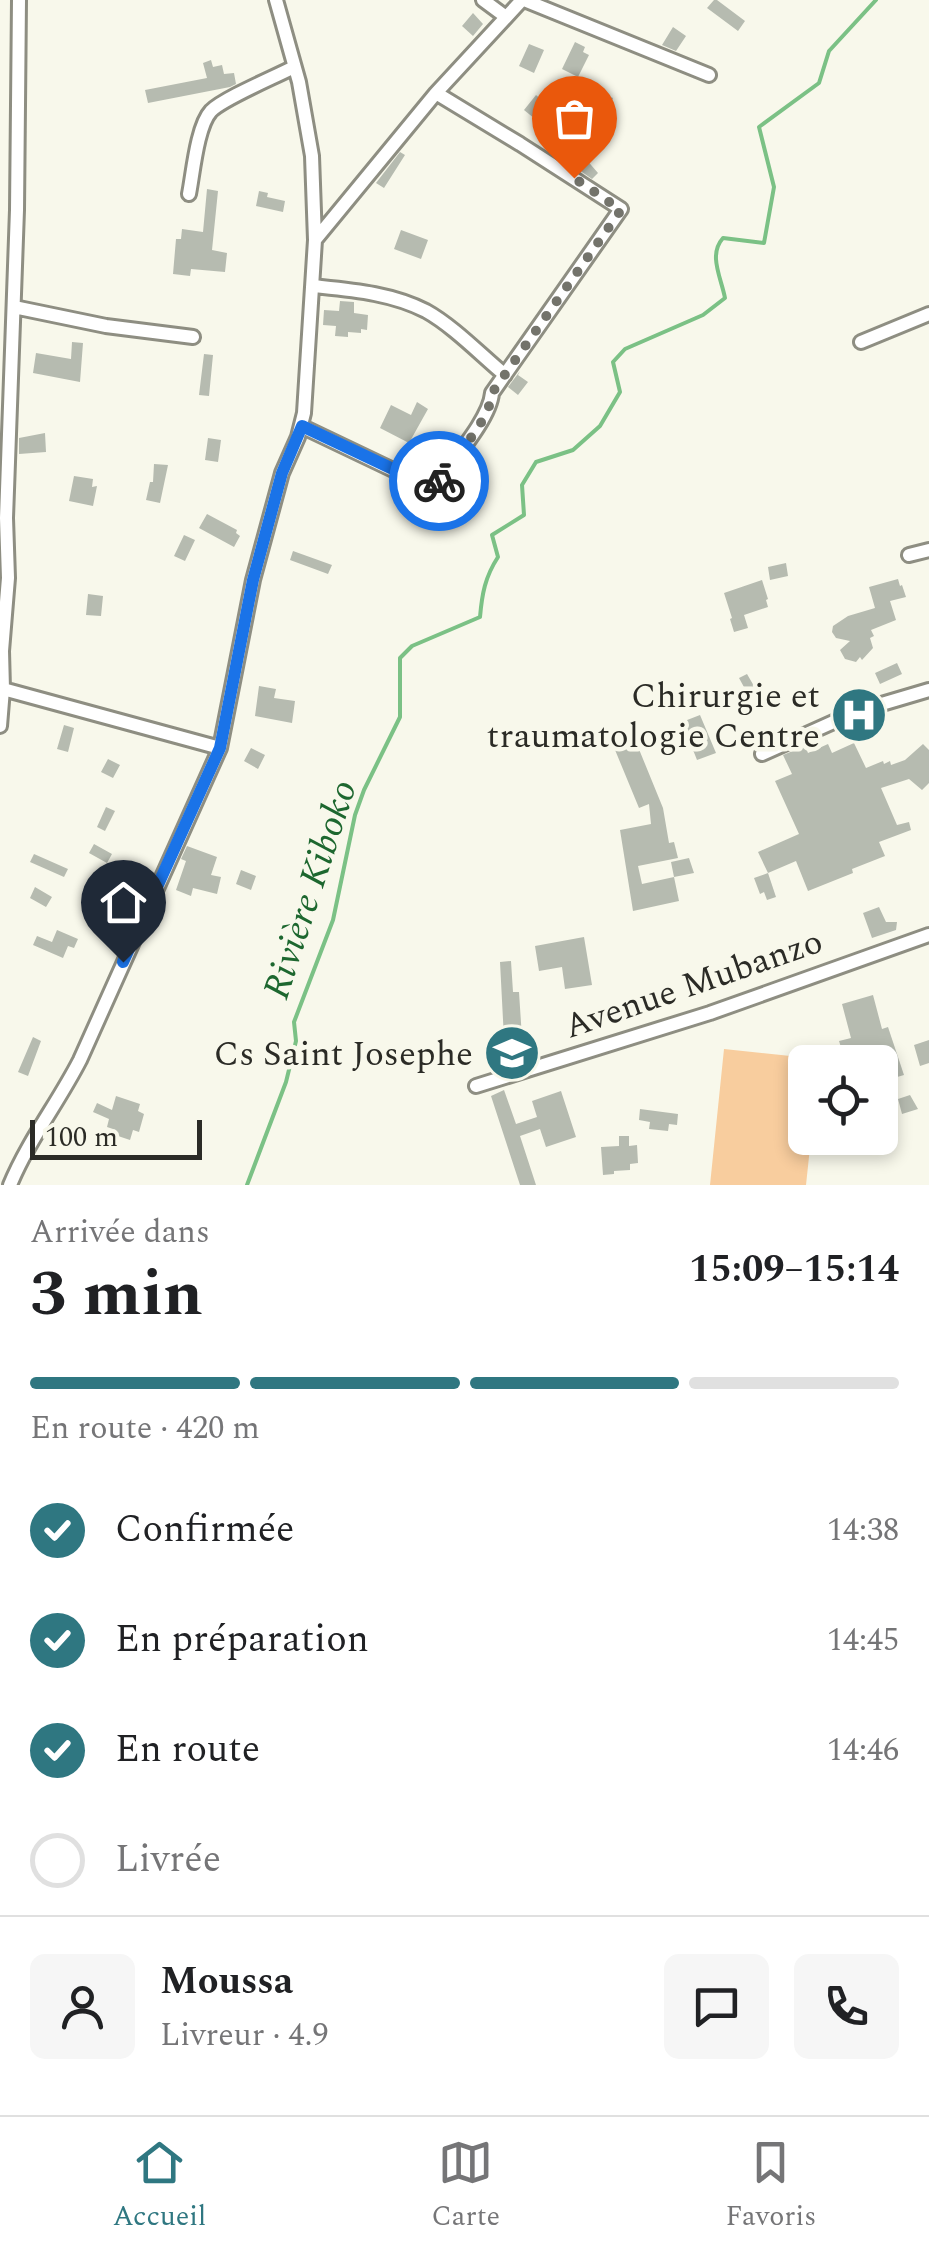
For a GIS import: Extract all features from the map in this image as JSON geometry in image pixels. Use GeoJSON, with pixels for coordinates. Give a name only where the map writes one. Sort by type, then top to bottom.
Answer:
{"type":"FeatureCollection","features":[{"type":"Feature","properties":{"kind":"street"},"geometry":{"type":"LineString","coordinates":[[0,726],[8,578],[5,358],[14,307],[19,0]]}},
{"type":"Feature","properties":{"kind":"street"},"geometry":{"type":"LineString","coordinates":[[10,1185],[80,1060],[220,748],[253,580],[282,473],[302,426],[313,286],[310,136],[276,0]]}},
{"type":"Feature","properties":{"kind":"street"},"geometry":{"type":"LineString","coordinates":[[483,0],[506,17]]}},
{"type":"Feature","properties":{"kind":"street"},"geometry":{"type":"LineString","coordinates":[[314,240],[436,93],[523,0],[709,75]]}},
{"type":"Feature","properties":{"kind":"street"},"geometry":{"type":"LineString","coordinates":[[189,194],[209,113],[294,68]]}},
{"type":"Feature","properties":{"kind":"street"},"geometry":{"type":"LineString","coordinates":[[302,426],[433,488],[483,418],[492,402],[492,393],[621,210],[436,93]]}},
{"type":"Feature","properties":{"kind":"street"},"geometry":{"type":"LineString","coordinates":[[313,286],[391,298],[428,312],[505,375]]}},
{"type":"Feature","properties":{"kind":"street"},"geometry":{"type":"LineString","coordinates":[[14,307],[106,326],[193,337]]}},
{"type":"Feature","properties":{"kind":"street"},"geometry":{"type":"LineString","coordinates":[[861,342],[929,314]]}},
{"type":"Feature","properties":{"kind":"street"},"geometry":{"type":"LineString","coordinates":[[910,555],[929,550]]}},
{"type":"Feature","properties":{"kind":"street"},"geometry":{"type":"LineString","coordinates":[[3,689],[220,748]]}},
{"type":"Feature","properties":{"kind":"street"},"geometry":{"type":"LineString","coordinates":[[762,754],[858,711],[929,690]]}},
{"type":"Feature","properties":{"kind":"street","name":"Avenue Mubanzo"},"geometry":{"type":"LineString","coordinates":[[476,1086],[710,1013],[929,935]]}},
{"type":"Feature","properties":{"kind":"shaded area"},"geometry":{"type":"Polygon","coordinates":[[[724,1049],[788,1056],[788,1155],[809,1155],[806,1185],[710,1185],[724,1049]]]}},
{"type":"Feature","properties":{"kind":"building"},"geometry":{"type":"Polygon","coordinates":[[[714,0],[745,21],[738,31],[707,8],[714,0]]]}},
{"type":"Feature","properties":{"kind":"building"},"geometry":{"type":"Polygon","coordinates":[[[473,13],[483,24],[473,36],[462,26],[473,13]]]}},
{"type":"Feature","properties":{"kind":"building"},"geometry":{"type":"Polygon","coordinates":[[[673,27],[686,36],[676,51],[662,45],[673,27]]]}},
{"type":"Feature","properties":{"kind":"building"},"geometry":{"type":"Polygon","coordinates":[[[575,42],[585,47],[583,52],[589,55],[578,77],[562,69],[575,42]]]}},
{"type":"Feature","properties":{"kind":"building"},"geometry":{"type":"Polygon","coordinates":[[[529,44],[544,50],[534,73],[519,66],[529,44]]]}},
{"type":"Feature","properties":{"kind":"building"},"geometry":{"type":"Polygon","coordinates":[[[211,60],[213,67],[222,65],[224,74],[234,73],[236,84],[148,103],[145,90],[207,78],[203,63],[211,60]]]}},
{"type":"Feature","properties":{"kind":"building"},"geometry":{"type":"Polygon","coordinates":[[[595,91],[613,98],[606,117],[587,109],[595,91]]]}},
{"type":"Feature","properties":{"kind":"building"},"geometry":{"type":"Polygon","coordinates":[[[536,95],[551,108],[540,123],[524,110],[536,95]]]}},
{"type":"Feature","properties":{"kind":"building"},"geometry":{"type":"Polygon","coordinates":[[[569,121],[579,127],[570,153],[561,148],[564,143],[559,140],[569,121]]]}},
{"type":"Feature","properties":{"kind":"building"},"geometry":{"type":"Polygon","coordinates":[[[400,152],[405,155],[384,188],[376,183],[400,152]]]}},
{"type":"Feature","properties":{"kind":"building"},"geometry":{"type":"Polygon","coordinates":[[[585,158],[598,173],[592,179],[575,167],[585,158]]]}},
{"type":"Feature","properties":{"kind":"building"},"geometry":{"type":"Polygon","coordinates":[[[207,189],[218,191],[212,250],[227,253],[225,272],[191,269],[190,276],[173,274],[176,239],[181,239],[182,229],[203,232],[207,189]]]}},
{"type":"Feature","properties":{"kind":"building"},"geometry":{"type":"Polygon","coordinates":[[[259,191],[285,201],[283,212],[256,206],[259,191]]]}},
{"type":"Feature","properties":{"kind":"building"},"geometry":{"type":"Polygon","coordinates":[[[401,230],[428,240],[421,259],[394,249],[401,230]]]}},
{"type":"Feature","properties":{"kind":"building"},"geometry":{"type":"Polygon","coordinates":[[[340,301],[354,302],[354,313],[368,315],[367,330],[348,332],[348,337],[335,336],[336,326],[323,325],[324,310],[339,311],[340,301]]]}},
{"type":"Feature","properties":{"kind":"building"},"geometry":{"type":"Polygon","coordinates":[[[72,342],[83,343],[80,382],[33,373],[36,353],[71,359],[72,342]]]}},
{"type":"Feature","properties":{"kind":"building"},"geometry":{"type":"Polygon","coordinates":[[[204,354],[213,355],[209,396],[199,395],[204,354]]]}},
{"type":"Feature","properties":{"kind":"building"},"geometry":{"type":"Polygon","coordinates":[[[520,371],[518,375],[528,382],[518,395],[508,387],[520,371]]]}},
{"type":"Feature","properties":{"kind":"building"},"geometry":{"type":"Polygon","coordinates":[[[417,402],[428,409],[409,443],[380,428],[391,405],[411,415],[417,402]]]}},
{"type":"Feature","properties":{"kind":"building"},"geometry":{"type":"Polygon","coordinates":[[[45,433],[46,452],[19,454],[19,438],[45,433]]]}},
{"type":"Feature","properties":{"kind":"building"},"geometry":{"type":"Polygon","coordinates":[[[208,438],[221,440],[218,462],[205,460],[208,438]]]}},
{"type":"Feature","properties":{"kind":"building"},"geometry":{"type":"Polygon","coordinates":[[[413,447],[432,457],[427,468],[407,458],[413,447]]]}},
{"type":"Feature","properties":{"kind":"building"},"geometry":{"type":"Polygon","coordinates":[[[154,464],[168,465],[160,503],[146,500],[154,464]]]}},
{"type":"Feature","properties":{"kind":"building"},"geometry":{"type":"Polygon","coordinates":[[[74,476],[93,479],[92,487],[97,486],[93,506],[69,501],[74,476]]]}},
{"type":"Feature","properties":{"kind":"building"},"geometry":{"type":"Polygon","coordinates":[[[207,514],[237,530],[240,536],[234,547],[199,528],[207,514]]]}},
{"type":"Feature","properties":{"kind":"building"},"geometry":{"type":"Polygon","coordinates":[[[184,535],[195,540],[185,561],[174,556],[184,535]]]}},
{"type":"Feature","properties":{"kind":"building"},"geometry":{"type":"Polygon","coordinates":[[[293,551],[332,565],[328,574],[290,560],[293,551]]]}},
{"type":"Feature","properties":{"kind":"building"},"geometry":{"type":"Polygon","coordinates":[[[786,563],[788,576],[770,580],[768,567],[786,563]]]}},
{"type":"Feature","properties":{"kind":"building"},"geometry":{"type":"Polygon","coordinates":[[[898,579],[906,597],[890,601],[896,620],[871,630],[873,648],[862,660],[845,659],[840,650],[850,641],[836,638],[833,626],[848,616],[875,608],[869,587],[898,579]]]}},
{"type":"Feature","properties":{"kind":"building"},"geometry":{"type":"Polygon","coordinates":[[[762,580],[768,607],[744,615],[748,628],[734,632],[724,593],[762,580]]]}},
{"type":"Feature","properties":{"kind":"building"},"geometry":{"type":"Polygon","coordinates":[[[88,594],[103,596],[101,616],[86,615],[88,594]]]}},
{"type":"Feature","properties":{"kind":"building"},"geometry":{"type":"Polygon","coordinates":[[[897,663],[902,674],[880,684],[875,673],[897,663]]]}},
{"type":"Feature","properties":{"kind":"building"},"geometry":{"type":"Polygon","coordinates":[[[747,674],[758,693],[750,698],[739,678],[747,674]]]}},
{"type":"Feature","properties":{"kind":"building"},"geometry":{"type":"Polygon","coordinates":[[[259,686],[276,689],[274,698],[295,701],[292,723],[255,716],[259,686]]]}},
{"type":"Feature","properties":{"kind":"building"},"geometry":{"type":"Polygon","coordinates":[[[700,715],[716,753],[697,760],[682,722],[700,715]]]}},
{"type":"Feature","properties":{"kind":"building"},"geometry":{"type":"Polygon","coordinates":[[[64,725],[74,728],[68,752],[57,749],[64,725]]]}},
{"type":"Feature","properties":{"kind":"building"},"geometry":{"type":"Polygon","coordinates":[[[634,737],[663,808],[669,843],[674,842],[678,858],[638,866],[642,884],[674,877],[679,901],[633,911],[620,830],[651,824],[649,804],[639,808],[613,745],[634,737]]]}},
{"type":"Feature","properties":{"kind":"building"},"geometry":{"type":"Polygon","coordinates":[[[854,743],[866,768],[883,761],[890,761],[891,765],[905,760],[923,744],[929,750],[929,783],[922,790],[909,779],[881,788],[897,825],[909,822],[911,830],[879,842],[885,856],[808,891],[796,861],[768,873],[758,852],[799,834],[775,781],[792,774],[783,755],[805,746],[808,753],[828,744],[832,753],[854,743]]]}},
{"type":"Feature","properties":{"kind":"building"},"geometry":{"type":"Polygon","coordinates":[[[251,748],[265,755],[258,769],[244,761],[251,748]]]}},
{"type":"Feature","properties":{"kind":"building"},"geometry":{"type":"Polygon","coordinates":[[[108,759],[120,765],[113,778],[101,772],[108,759]]]}},
{"type":"Feature","properties":{"kind":"building"},"geometry":{"type":"Polygon","coordinates":[[[106,807],[115,811],[105,831],[97,827],[106,807]]]}},
{"type":"Feature","properties":{"kind":"building"},"geometry":{"type":"Polygon","coordinates":[[[94,844],[112,854],[107,863],[89,853],[94,844]]]}},
{"type":"Feature","properties":{"kind":"building"},"geometry":{"type":"Polygon","coordinates":[[[187,846],[217,857],[211,875],[221,877],[217,894],[193,888],[191,896],[176,890],[187,846]]]}},
{"type":"Feature","properties":{"kind":"building"},"geometry":{"type":"Polygon","coordinates":[[[34,854],[68,869],[64,877],[30,862],[34,854]]]}},
{"type":"Feature","properties":{"kind":"building"},"geometry":{"type":"Polygon","coordinates":[[[689,858],[694,873],[674,877],[671,862],[689,858]]]}},
{"type":"Feature","properties":{"kind":"building"},"geometry":{"type":"Polygon","coordinates":[[[241,870],[256,876],[251,890],[236,884],[241,870]]]}},
{"type":"Feature","properties":{"kind":"building"},"geometry":{"type":"Polygon","coordinates":[[[768,873],[776,897],[767,900],[754,878],[768,873]]]}},
{"type":"Feature","properties":{"kind":"building"},"geometry":{"type":"Polygon","coordinates":[[[35,887],[52,897],[46,907],[30,898],[35,887]]]}},
{"type":"Feature","properties":{"kind":"building"},"geometry":{"type":"Polygon","coordinates":[[[879,907],[886,922],[897,922],[896,930],[872,938],[863,913],[879,907]]]}},
{"type":"Feature","properties":{"kind":"building"},"geometry":{"type":"Polygon","coordinates":[[[57,930],[78,939],[74,948],[68,946],[63,958],[33,945],[37,936],[52,942],[57,930]]]}},
{"type":"Feature","properties":{"kind":"building"},"geometry":{"type":"Polygon","coordinates":[[[584,937],[592,985],[565,989],[562,967],[539,971],[535,946],[584,937]]]}},
{"type":"Feature","properties":{"kind":"building"},"geometry":{"type":"Polygon","coordinates":[[[511,961],[513,992],[519,992],[522,1038],[504,1039],[500,962],[511,961]]]}},
{"type":"Feature","properties":{"kind":"building"},"geometry":{"type":"Polygon","coordinates":[[[873,995],[882,1029],[888,1027],[894,1045],[840,1045],[839,1041],[851,1038],[842,1004],[873,995]]]}},
{"type":"Feature","properties":{"kind":"building"},"geometry":{"type":"Polygon","coordinates":[[[33,1037],[41,1041],[28,1076],[18,1072],[33,1037]]]}},
{"type":"Feature","properties":{"kind":"building"},"geometry":{"type":"Polygon","coordinates":[[[929,1040],[929,1063],[920,1066],[914,1045],[929,1040]]]}},
{"type":"Feature","properties":{"kind":"building"},"geometry":{"type":"Polygon","coordinates":[[[504,1090],[516,1124],[537,1117],[532,1101],[561,1091],[576,1137],[546,1147],[540,1129],[520,1136],[536,1185],[520,1185],[491,1096],[504,1090]]]}},
{"type":"Feature","properties":{"kind":"building"},"geometry":{"type":"Polygon","coordinates":[[[910,1095],[918,1109],[902,1114],[898,1099],[910,1095]]]}},
{"type":"Feature","properties":{"kind":"building"},"geometry":{"type":"Polygon","coordinates":[[[116,1096],[140,1104],[138,1111],[144,1114],[139,1132],[133,1130],[130,1140],[115,1135],[116,1130],[107,1127],[109,1119],[93,1112],[97,1103],[112,1110],[116,1096]]]}},
{"type":"Feature","properties":{"kind":"building"},"geometry":{"type":"Polygon","coordinates":[[[640,1109],[678,1114],[677,1125],[669,1124],[668,1131],[649,1129],[650,1122],[639,1120],[640,1109]]]}},
{"type":"Feature","properties":{"kind":"building"},"geometry":{"type":"Polygon","coordinates":[[[619,1136],[629,1136],[629,1146],[637,1145],[638,1163],[630,1164],[630,1170],[603,1175],[601,1147],[619,1146],[619,1136]]]}},
{"type":"Feature","properties":{"kind":"waterway","name":"Rivière Kiboko"},"geometry":{"type":"LineString","coordinates":[[247,1185],[286,1082],[296,1041],[294,1022],[333,920],[355,815],[400,717],[400,658],[412,646],[480,617],[485,586],[498,557],[492,535],[524,515],[522,485],[536,462],[573,450],[600,426],[620,392],[613,362],[625,349],[703,315],[725,298],[716,259],[723,238],[764,243],[774,187],[759,127],[819,83],[829,51],[876,0]]}},
{"type":"Feature","properties":{"kind":"way so far"},"geometry":{"type":"LineString","coordinates":[[439,481],[483,418],[492,402],[492,393],[621,210],[574,178]]}},
{"type":"Feature","properties":{"kind":"place","name":"Chirurgie et traumatologie Centre"},"geometry":{"type":"Point","coordinates":[859,715]}},
{"type":"Feature","properties":{"kind":"place","name":"Cs Saint Josephe"},"geometry":{"type":"Point","coordinates":[512,1053]}},
{"type":"Feature","properties":{"kind":"route"},"geometry":{"type":"LineString","coordinates":[[123,962],[220,748],[253,580],[282,473],[302,426],[433,488],[439,481]]}}]}
